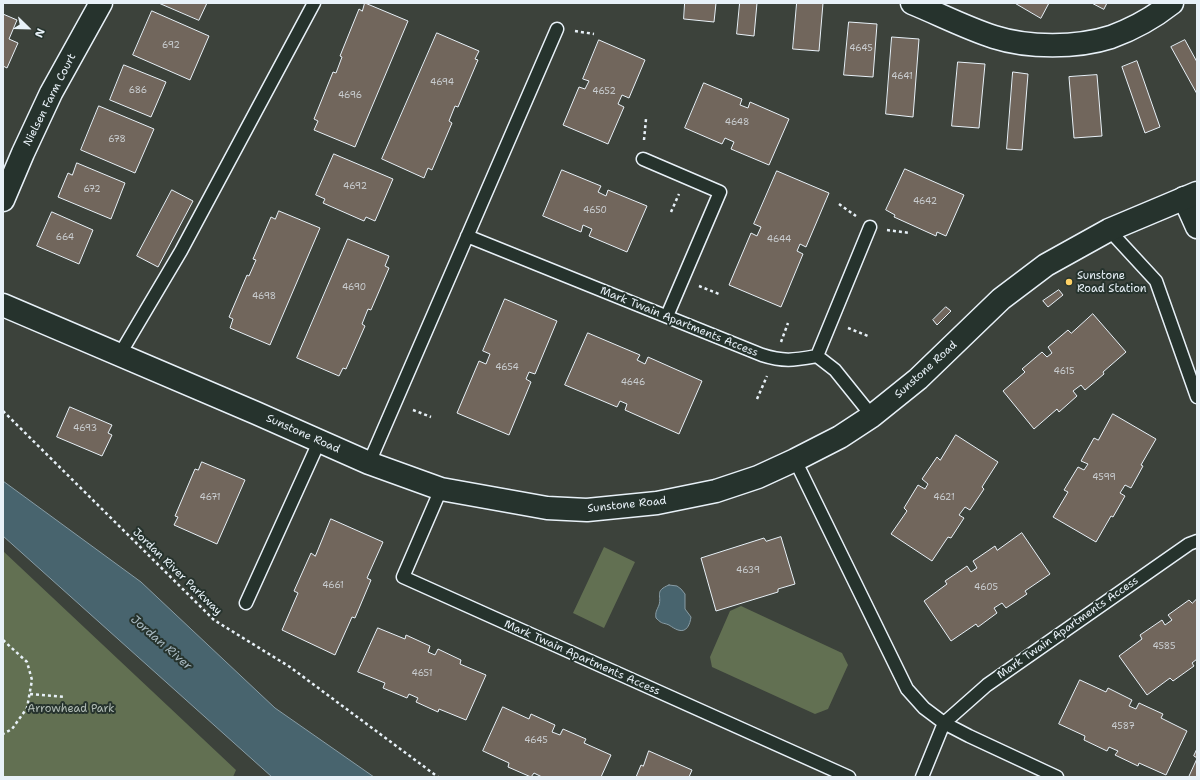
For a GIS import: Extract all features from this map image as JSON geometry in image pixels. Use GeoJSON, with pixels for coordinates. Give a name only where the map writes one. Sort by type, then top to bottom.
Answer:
{"type":"FeatureCollection","features":[{"type":"Feature","properties":{"kind":"street","name":"Nielsen Farm Court"},"geometry":{"type":"LineString","coordinates":[[3,200],[51,93],[101,3]]}},
{"type":"Feature","properties":{"kind":"street"},"geometry":{"type":"LineString","coordinates":[[912,3],[937,8],[994,37],[1021,44],[1050,45],[1083,43],[1110,37],[1135,27],[1157,15],[1172,3]]}},
{"type":"Feature","properties":{"kind":"street","name":"Sunstone Road"},"geometry":{"type":"LineString","coordinates":[[3,305],[120,354],[319,442],[369,463],[441,489],[547,508],[587,510],[658,503],[716,491],[758,477],[840,437],[872,416],[918,379],[1002,299],[1046,265],[1109,230],[1191,195]]}},
{"type":"Feature","properties":{"kind":"street"},"geometry":{"type":"LineString","coordinates":[[1191,195],[1197,227]]}},
{"type":"Feature","properties":{"kind":"lane"},"geometry":{"type":"LineString","coordinates":[[120,354],[181,252],[314,3]]}},
{"type":"Feature","properties":{"kind":"lane"},"geometry":{"type":"LineString","coordinates":[[369,463],[557,29]]}},
{"type":"Feature","properties":{"kind":"lane"},"geometry":{"type":"LineString","coordinates":[[643,159],[720,192],[667,316]]}},
{"type":"Feature","properties":{"kind":"lane"},"geometry":{"type":"LineString","coordinates":[[870,227],[817,356],[836,370],[872,416]]}},
{"type":"Feature","properties":{"kind":"lane"},"geometry":{"type":"LineString","coordinates":[[1109,230],[1156,281],[1197,397]]}},
{"type":"Feature","properties":{"kind":"lane","name":"Mark Twain Apartments Access"},"geometry":{"type":"LineString","coordinates":[[467,236],[762,355],[774,359],[792,361],[817,356]]}},
{"type":"Feature","properties":{"kind":"lane"},"geometry":{"type":"LineString","coordinates":[[246,604],[319,442]]}},
{"type":"Feature","properties":{"kind":"lane"},"geometry":{"type":"LineString","coordinates":[[795,460],[907,689],[924,708],[944,723],[968,736],[1057,777]]}},
{"type":"Feature","properties":{"kind":"lane","name":"Mark Twain Apartments Access"},"geometry":{"type":"LineString","coordinates":[[441,489],[403,577],[849,777]]}},
{"type":"Feature","properties":{"kind":"lane","name":"Mark Twain Apartments Access"},"geometry":{"type":"LineString","coordinates":[[922,777],[944,723],[987,685],[1189,544],[1197,541]]}},
{"type":"Feature","properties":{"kind":"path","name":"Jordan River Parkway"},"geometry":{"type":"LineString","coordinates":[[3,411],[214,620],[290,668],[438,777]]}},
{"type":"Feature","properties":{"kind":"path"},"geometry":{"type":"LineString","coordinates":[[3,640],[27,662],[32,680],[27,708],[12,729],[3,734]]}},
{"type":"Feature","properties":{"kind":"path"},"geometry":{"type":"LineString","coordinates":[[30,694],[65,697]]}},
{"type":"Feature","properties":{"kind":"green space"},"geometry":{"type":"Polygon","coordinates":[[[604,547],[635,562],[604,628],[573,613],[604,547]]]}},
{"type":"Feature","properties":{"kind":"green space","name":"Arrowhead Park"},"geometry":{"type":"Polygon","coordinates":[[[3,551],[236,770],[233,777],[3,777],[3,551]]]}},
{"type":"Feature","properties":{"kind":"green space"},"geometry":{"type":"Polygon","coordinates":[[[741,606],[842,653],[848,665],[828,709],[815,714],[712,667],[710,657],[730,611],[741,606]]]}},
{"type":"Feature","properties":{"kind":"water","name":"Jordan River"},"geometry":{"type":"Polygon","coordinates":[[[3,481],[141,582],[275,708],[374,777],[272,777],[3,536],[3,481]]]}},
{"type":"Feature","properties":{"kind":"water"},"geometry":{"type":"Polygon","coordinates":[[[669,585],[677,586],[685,594],[685,609],[691,617],[689,625],[686,629],[681,631],[661,622],[656,618],[656,613],[660,602],[660,591],[669,585]]]}},
{"type":"Feature","properties":{"kind":"building"},"geometry":{"type":"Polygon","coordinates":[[[159,3],[207,3],[199,20],[159,3]]]}},
{"type":"Feature","properties":{"kind":"building"},"geometry":{"type":"Polygon","coordinates":[[[365,3],[408,21],[355,147],[314,130],[318,121],[314,119],[333,72],[336,73],[342,57],[340,56],[359,9],[362,11],[365,3]]]}},
{"type":"Feature","properties":{"kind":"building"},"geometry":{"type":"Polygon","coordinates":[[[685,3],[716,3],[714,22],[684,19],[685,3]]]}},
{"type":"Feature","properties":{"kind":"building"},"geometry":{"type":"Polygon","coordinates":[[[740,3],[757,3],[754,36],[737,34],[740,3]]]}},
{"type":"Feature","properties":{"kind":"building"},"geometry":{"type":"Polygon","coordinates":[[[797,3],[823,3],[819,51],[793,49],[797,3]]]}},
{"type":"Feature","properties":{"kind":"building"},"geometry":{"type":"Polygon","coordinates":[[[1015,3],[1049,3],[1041,18],[1015,3]]]}},
{"type":"Feature","properties":{"kind":"building"},"geometry":{"type":"Polygon","coordinates":[[[1092,3],[1107,3],[1104,9],[1092,3]]]}},
{"type":"Feature","properties":{"kind":"building"},"geometry":{"type":"Polygon","coordinates":[[[152,11],[209,36],[190,80],[133,55],[152,11]]]}},
{"type":"Feature","properties":{"kind":"building"},"geometry":{"type":"Polygon","coordinates":[[[3,14],[17,20],[9,39],[18,43],[7,68],[3,66],[3,14]]]}},
{"type":"Feature","properties":{"kind":"building"},"geometry":{"type":"Polygon","coordinates":[[[849,22],[877,24],[873,77],[844,75],[849,22]]]}},
{"type":"Feature","properties":{"kind":"building"},"geometry":{"type":"Polygon","coordinates":[[[437,33],[479,51],[475,59],[478,60],[458,107],[455,106],[449,121],[452,123],[432,170],[428,168],[424,178],[382,159],[437,33]]]}},
{"type":"Feature","properties":{"kind":"building"},"geometry":{"type":"Polygon","coordinates":[[[892,37],[919,39],[913,117],[886,114],[892,37]]]}},
{"type":"Feature","properties":{"kind":"building"},"geometry":{"type":"Polygon","coordinates":[[[599,40],[645,60],[629,98],[622,95],[618,104],[624,107],[608,144],[563,125],[579,87],[585,89],[589,81],[583,79],[599,40]]]}},
{"type":"Feature","properties":{"kind":"building"},"geometry":{"type":"Polygon","coordinates":[[[1185,40],[1197,62],[1197,94],[1171,47],[1185,40]]]}},
{"type":"Feature","properties":{"kind":"building"},"geometry":{"type":"Polygon","coordinates":[[[1137,61],[1160,127],[1145,133],[1122,67],[1137,61]]]}},
{"type":"Feature","properties":{"kind":"building"},"geometry":{"type":"Polygon","coordinates":[[[958,62],[985,64],[979,128],[952,126],[958,62]]]}},
{"type":"Feature","properties":{"kind":"building"},"geometry":{"type":"Polygon","coordinates":[[[124,65],[166,82],[151,117],[110,100],[124,65]]]}},
{"type":"Feature","properties":{"kind":"building"},"geometry":{"type":"Polygon","coordinates":[[[1013,72],[1028,74],[1022,150],[1007,149],[1013,72]]]}},
{"type":"Feature","properties":{"kind":"building"},"geometry":{"type":"Polygon","coordinates":[[[1097,75],[1102,136],[1074,138],[1069,77],[1097,75]]]}},
{"type":"Feature","properties":{"kind":"building"},"geometry":{"type":"Polygon","coordinates":[[[704,83],[742,99],[740,105],[748,108],[750,102],[789,119],[769,165],[731,149],[734,142],[725,138],[722,144],[685,128],[704,83]]]}},
{"type":"Feature","properties":{"kind":"building"},"geometry":{"type":"Polygon","coordinates":[[[99,106],[154,129],[135,173],[81,150],[99,106]]]}},
{"type":"Feature","properties":{"kind":"building"},"geometry":{"type":"Polygon","coordinates":[[[334,154],[393,179],[375,221],[366,217],[364,221],[323,203],[325,199],[316,195],[334,154]]]}},
{"type":"Feature","properties":{"kind":"building"},"geometry":{"type":"Polygon","coordinates":[[[77,163],[125,183],[111,219],[58,197],[68,173],[72,175],[77,163]]]}},
{"type":"Feature","properties":{"kind":"building"},"geometry":{"type":"Polygon","coordinates":[[[905,169],[964,195],[946,236],[937,232],[936,236],[894,217],[895,215],[886,210],[905,169]]]}},
{"type":"Feature","properties":{"kind":"building"},"geometry":{"type":"Polygon","coordinates":[[[562,170],[601,186],[598,192],[606,196],[608,190],[647,206],[627,252],[589,236],[592,229],[583,225],[581,232],[543,216],[562,170]]]}},
{"type":"Feature","properties":{"kind":"building"},"geometry":{"type":"Polygon","coordinates":[[[777,171],[829,193],[806,247],[800,244],[797,251],[803,254],[781,307],[729,285],[751,233],[757,236],[761,227],[754,224],[777,171]]]}},
{"type":"Feature","properties":{"kind":"building"},"geometry":{"type":"Polygon","coordinates":[[[172,190],[193,201],[158,267],[137,256],[172,190]]]}},
{"type":"Feature","properties":{"kind":"building"},"geometry":{"type":"Polygon","coordinates":[[[279,211],[320,228],[270,345],[230,328],[233,319],[229,317],[247,275],[249,276],[256,260],[253,259],[271,217],[275,219],[279,211]]]}},
{"type":"Feature","properties":{"kind":"building"},"geometry":{"type":"Polygon","coordinates":[[[52,212],[93,230],[79,264],[37,246],[52,212]]]}},
{"type":"Feature","properties":{"kind":"building"},"geometry":{"type":"Polygon","coordinates":[[[348,239],[389,256],[385,266],[389,268],[371,310],[368,309],[362,324],[365,326],[346,369],[343,368],[339,376],[297,358],[348,239]]]}},
{"type":"Feature","properties":{"kind":"building"},"geometry":{"type":"Polygon","coordinates":[[[1059,290],[1063,295],[1048,307],[1043,301],[1059,290]]]}},
{"type":"Feature","properties":{"kind":"building"},"geometry":{"type":"Polygon","coordinates":[[[505,299],[557,321],[535,374],[529,372],[526,379],[531,382],[509,435],[457,413],[479,361],[486,364],[490,354],[483,351],[505,299]]]}},
{"type":"Feature","properties":{"kind":"building"},"geometry":{"type":"Polygon","coordinates":[[[946,307],[951,311],[937,325],[933,320],[946,307]]]}},
{"type":"Feature","properties":{"kind":"building"},"geometry":{"type":"Polygon","coordinates":[[[1093,314],[1126,352],[1085,390],[1081,385],[1073,391],[1077,396],[1059,412],[1057,409],[1034,429],[1003,391],[1025,372],[1022,369],[1042,352],[1047,357],[1052,353],[1048,347],[1068,330],[1071,333],[1093,314]]]}},
{"type":"Feature","properties":{"kind":"building"},"geometry":{"type":"Polygon","coordinates":[[[588,333],[640,355],[637,360],[645,364],[648,357],[702,381],[679,434],[625,410],[627,404],[620,401],[617,407],[565,385],[588,333]]]}},
{"type":"Feature","properties":{"kind":"building"},"geometry":{"type":"Polygon","coordinates":[[[70,407],[112,425],[108,433],[112,435],[102,456],[57,437],[70,407]]]}},
{"type":"Feature","properties":{"kind":"building"},"geometry":{"type":"Polygon","coordinates":[[[1113,414],[1156,439],[1141,465],[1143,466],[1131,488],[1125,485],[1120,493],[1125,496],[1096,542],[1053,517],[1068,492],[1064,490],[1078,467],[1084,470],[1088,464],[1081,461],[1094,438],[1098,440],[1113,414]]]}},
{"type":"Feature","properties":{"kind":"building"},"geometry":{"type":"Polygon","coordinates":[[[956,435],[998,462],[982,487],[984,489],[970,510],[965,507],[959,515],[964,518],[951,538],[948,537],[932,561],[891,534],[907,511],[904,508],[918,485],[925,489],[928,484],[922,479],[937,457],[940,460],[956,435]]]}},
{"type":"Feature","properties":{"kind":"building"},"geometry":{"type":"Polygon","coordinates":[[[202,462],[245,480],[217,544],[174,525],[178,517],[175,516],[195,469],[198,470],[202,462]]]}},
{"type":"Feature","properties":{"kind":"building"},"geometry":{"type":"Polygon","coordinates":[[[331,519],[383,542],[367,578],[371,580],[355,618],[352,617],[335,655],[282,630],[298,593],[294,591],[311,553],[315,556],[331,519]]]}},
{"type":"Feature","properties":{"kind":"building"},"geometry":{"type":"Polygon","coordinates":[[[1022,533],[1050,574],[1025,591],[1027,594],[1006,608],[1002,603],[994,608],[997,613],[978,627],[976,624],[951,641],[924,601],[947,584],[945,581],[967,566],[971,572],[977,568],[973,561],[995,546],[997,550],[1022,533]]]}},
{"type":"Feature","properties":{"kind":"building"},"geometry":{"type":"Polygon","coordinates":[[[781,537],[795,584],[778,589],[778,592],[716,611],[701,558],[764,538],[766,541],[781,537]]]}},
{"type":"Feature","properties":{"kind":"building"},"geometry":{"type":"Polygon","coordinates":[[[1197,599],[1197,659],[1192,663],[1194,666],[1173,681],[1170,678],[1147,695],[1119,656],[1142,639],[1140,635],[1162,620],[1165,625],[1172,620],[1168,615],[1189,600],[1192,603],[1197,599]]]}},
{"type":"Feature","properties":{"kind":"building"},"geometry":{"type":"Polygon","coordinates":[[[378,628],[405,639],[406,635],[430,646],[428,652],[435,655],[438,649],[461,660],[460,664],[486,675],[466,720],[439,709],[438,712],[416,702],[418,698],[409,694],[407,698],[383,688],[385,683],[358,672],[378,628]]]}},
{"type":"Feature","properties":{"kind":"building"},"geometry":{"type":"Polygon","coordinates":[[[1080,680],[1106,692],[1108,688],[1132,700],[1129,706],[1136,709],[1139,703],[1163,714],[1161,718],[1187,731],[1166,775],[1139,763],[1138,766],[1115,755],[1118,751],[1109,747],[1107,751],[1084,740],[1085,736],[1059,724],[1080,680]]]}},
{"type":"Feature","properties":{"kind":"building"},"geometry":{"type":"Polygon","coordinates":[[[503,707],[529,719],[531,714],[555,725],[552,732],[560,735],[563,729],[586,739],[584,743],[611,755],[601,777],[542,777],[534,773],[531,777],[508,767],[509,763],[483,751],[503,707]]]}},
{"type":"Feature","properties":{"kind":"building"},"geometry":{"type":"Polygon","coordinates":[[[1197,749],[1197,758],[1194,756],[1197,749]]]}},
{"type":"Feature","properties":{"kind":"building"},"geometry":{"type":"Polygon","coordinates":[[[649,751],[692,770],[689,777],[636,777],[641,765],[643,766],[649,751]]]}},
{"type":"Feature","properties":{"kind":"building"},"geometry":{"type":"Polygon","coordinates":[[[1197,759],[1197,777],[1189,777],[1197,759]]]}},
{"type":"Feature","properties":{"kind":"place","name":"Sunstone Road Station"},"geometry":{"type":"Point","coordinates":[1069,282]}}]}
